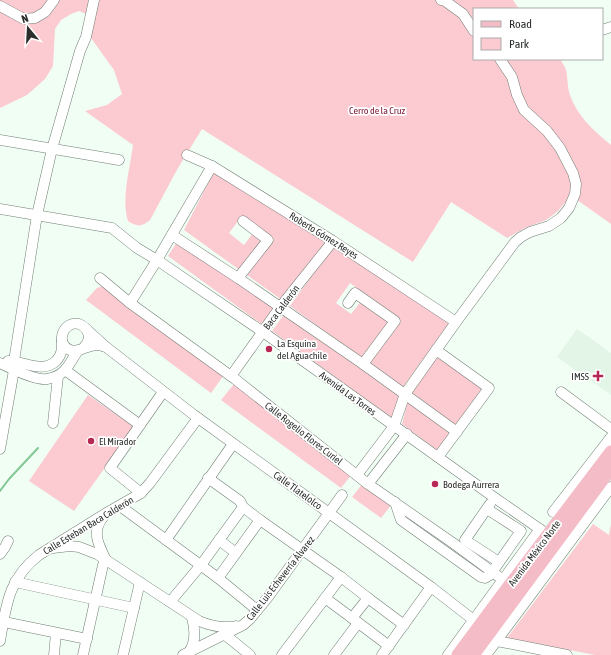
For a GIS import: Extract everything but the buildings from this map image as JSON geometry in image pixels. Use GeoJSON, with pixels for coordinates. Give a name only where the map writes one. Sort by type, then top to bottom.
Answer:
{"type":"FeatureCollection","features":[{"type":"Feature","properties":{"kind":"main road","name":"Avenida México Norte"},"geometry":{"type":"LineString","coordinates":[[458,655],[485,630],[548,535],[611,452]]}},
{"type":"Feature","properties":{"kind":"main road","name":"Avenida México Norte"},"geometry":{"type":"LineString","coordinates":[[473,655],[506,582],[611,468]]}},
{"type":"Feature","properties":{"kind":"street"},"geometry":{"type":"LineString","coordinates":[[0,6],[24,19],[35,18],[45,12],[54,0]]}},
{"type":"Feature","properties":{"kind":"street"},"geometry":{"type":"LineString","coordinates":[[0,449],[37,215],[52,149],[78,59],[86,37],[94,0]]}},
{"type":"Feature","properties":{"kind":"street"},"geometry":{"type":"LineString","coordinates":[[441,0],[445,1],[463,14],[473,29]]}},
{"type":"Feature","properties":{"kind":"street"},"geometry":{"type":"LineString","coordinates":[[357,475],[394,426],[405,394],[515,242],[530,232],[549,226],[561,218],[569,208],[575,194],[576,184],[573,173],[560,148],[547,131],[524,110],[517,95],[512,77],[501,60]]}},
{"type":"Feature","properties":{"kind":"street"},"geometry":{"type":"LineString","coordinates":[[0,140],[118,160]]}},
{"type":"Feature","properties":{"kind":"street","name":"Roberto Gómez Reyes"},"geometry":{"type":"LineString","coordinates":[[188,155],[212,166],[333,241],[456,322]]}},
{"type":"Feature","properties":{"kind":"street"},"geometry":{"type":"LineString","coordinates":[[130,303],[212,166]]}},
{"type":"Feature","properties":{"kind":"street","name":"Avenida Las Torres"},"geometry":{"type":"LineString","coordinates":[[0,209],[112,228],[137,248],[263,332],[548,535]]}},
{"type":"Feature","properties":{"kind":"street"},"geometry":{"type":"LineString","coordinates":[[238,278],[268,240],[242,221]]}},
{"type":"Feature","properties":{"kind":"street"},"geometry":{"type":"LineString","coordinates":[[172,235],[281,306],[364,364],[456,432]]}},
{"type":"Feature","properties":{"kind":"street","name":"Baca Calderón"},"geometry":{"type":"LineString","coordinates":[[231,376],[281,306],[333,241]]}},
{"type":"Feature","properties":{"kind":"street","name":"Calle Rogelio Flores Curiel"},"geometry":{"type":"LineString","coordinates":[[100,278],[130,303],[231,376],[368,484],[506,582]]}},
{"type":"Feature","properties":{"kind":"street"},"geometry":{"type":"LineString","coordinates":[[348,303],[355,293],[395,321],[364,364]]}},
{"type":"Feature","properties":{"kind":"street"},"geometry":{"type":"LineString","coordinates":[[0,362],[14,365],[40,367],[48,366],[59,358],[61,353],[62,336],[65,328],[69,325],[77,324],[81,325],[88,331],[89,340],[62,373],[47,379],[41,379],[14,365]]}},
{"type":"Feature","properties":{"kind":"street","name":"Calle Tlatelolco"},"geometry":{"type":"LineString","coordinates":[[85,328],[106,347],[163,392],[330,513],[485,630]]}},
{"type":"Feature","properties":{"kind":"street"},"geometry":{"type":"LineString","coordinates":[[62,340],[63,344],[71,350],[82,349],[99,344],[106,347]]}},
{"type":"Feature","properties":{"kind":"street"},"geometry":{"type":"LineString","coordinates":[[436,350],[489,388],[438,457]]}},
{"type":"Feature","properties":{"kind":"street"},"geometry":{"type":"LineString","coordinates":[[53,423],[62,373]]}},
{"type":"Feature","properties":{"kind":"street"},"geometry":{"type":"LineString","coordinates":[[62,373],[140,425]]}},
{"type":"Feature","properties":{"kind":"street"},"geometry":{"type":"LineString","coordinates":[[141,493],[110,468],[163,392]]}},
{"type":"Feature","properties":{"kind":"street"},"geometry":{"type":"LineString","coordinates":[[561,392],[611,429]]}},
{"type":"Feature","properties":{"kind":"street","name":"Calle Esteban Baca Calderón"},"geometry":{"type":"LineString","coordinates":[[0,641],[10,594],[15,582],[31,561],[141,493],[198,418]]}},
{"type":"Feature","properties":{"kind":"street"},"geometry":{"type":"LineString","coordinates":[[368,484],[407,434]]}},
{"type":"Feature","properties":{"kind":"street"},"geometry":{"type":"LineString","coordinates":[[553,512],[611,437]]}},
{"type":"Feature","properties":{"kind":"street"},"geometry":{"type":"LineString","coordinates":[[166,540],[233,444]]}},
{"type":"Feature","properties":{"kind":"street"},"geometry":{"type":"LineString","coordinates":[[208,478],[240,501],[243,507],[260,520],[341,577],[404,625]]}},
{"type":"Feature","properties":{"kind":"street","name":"Avenida México Norte"},"geometry":{"type":"LineString","coordinates":[[448,655],[485,630],[611,487]]}},
{"type":"Feature","properties":{"kind":"street","name":"Calle Luis Echeverría Álvarez"},"geometry":{"type":"LineString","coordinates":[[186,653],[243,625],[250,619],[302,551],[342,495]]}},
{"type":"Feature","properties":{"kind":"street"},"geometry":{"type":"LineString","coordinates":[[453,544],[465,540],[495,498]]}},
{"type":"Feature","properties":{"kind":"street"},"geometry":{"type":"LineString","coordinates":[[395,502],[401,520],[484,578],[488,577],[492,572],[520,531]]}},
{"type":"Feature","properties":{"kind":"street"},"geometry":{"type":"LineString","coordinates":[[120,506],[201,565],[257,610]]}},
{"type":"Feature","properties":{"kind":"street"},"geometry":{"type":"LineString","coordinates":[[170,602],[201,565],[243,507]]}},
{"type":"Feature","properties":{"kind":"street"},"geometry":{"type":"LineString","coordinates":[[487,509],[533,539]]}},
{"type":"Feature","properties":{"kind":"street"},"geometry":{"type":"LineString","coordinates":[[106,560],[100,549],[97,539],[97,531],[99,524],[108,512]]}},
{"type":"Feature","properties":{"kind":"street"},"geometry":{"type":"LineString","coordinates":[[218,578],[260,520]]}},
{"type":"Feature","properties":{"kind":"street","name":"Avenida México Norte"},"geometry":{"type":"LineString","coordinates":[[506,582],[533,539],[548,535]]}},
{"type":"Feature","properties":{"kind":"street"},"geometry":{"type":"LineString","coordinates":[[0,554],[8,540]]}},
{"type":"Feature","properties":{"kind":"street"},"geometry":{"type":"LineString","coordinates":[[219,540],[236,553]]}},
{"type":"Feature","properties":{"kind":"street"},"geometry":{"type":"LineString","coordinates":[[465,540],[499,562]]}},
{"type":"Feature","properties":{"kind":"street"},"geometry":{"type":"LineString","coordinates":[[49,549],[70,546],[97,554],[192,618],[207,625],[215,627],[232,627],[243,625]]}},
{"type":"Feature","properties":{"kind":"street"},"geometry":{"type":"LineString","coordinates":[[83,655],[103,565],[106,560]]}},
{"type":"Feature","properties":{"kind":"street"},"geometry":{"type":"LineString","coordinates":[[282,655],[341,577]]}},
{"type":"Feature","properties":{"kind":"street"},"geometry":{"type":"LineString","coordinates":[[15,582],[134,608]]}},
{"type":"Feature","properties":{"kind":"street"},"geometry":{"type":"LineString","coordinates":[[123,655],[140,582]]}},
{"type":"Feature","properties":{"kind":"street"},"geometry":{"type":"LineString","coordinates":[[382,655],[431,588]]}},
{"type":"Feature","properties":{"kind":"street"},"geometry":{"type":"LineString","coordinates":[[325,598],[389,646]]}},
{"type":"Feature","properties":{"kind":"street"},"geometry":{"type":"LineString","coordinates":[[334,655],[368,598]]}},
{"type":"Feature","properties":{"kind":"street"},"geometry":{"type":"LineString","coordinates":[[186,653],[193,646],[195,632],[192,618]]}},
{"type":"Feature","properties":{"kind":"street"},"geometry":{"type":"LineString","coordinates":[[4,622],[87,639]]}},
{"type":"Feature","properties":{"kind":"street"},"geometry":{"type":"LineString","coordinates":[[485,630],[566,655]]}},
{"type":"Feature","properties":{"kind":"street","name":"Avenida México Norte"},"geometry":{"type":"LineString","coordinates":[[485,630],[486,655]]}},
{"type":"Feature","properties":{"kind":"street"},"geometry":{"type":"LineString","coordinates":[[54,655],[56,633]]}},
{"type":"Feature","properties":{"kind":"street"},"geometry":{"type":"LineString","coordinates":[[224,634],[250,655]]}},
{"type":"Feature","properties":{"kind":"shaded area","name":"IMSS"},"geometry":{"type":"Polygon","coordinates":[[[577,329],[611,353],[611,395],[557,357],[577,329]]]}},
{"type":"Feature","properties":{"kind":"green space","name":"Cerro de la Cruz"},"geometry":{"type":"Polygon","coordinates":[[[0,0],[513,0],[518,8],[473,8],[473,60],[561,60],[566,69],[569,92],[577,110],[592,129],[611,145],[611,224],[580,202],[570,197],[557,212],[546,220],[525,228],[507,238],[451,202],[413,262],[202,129],[178,168],[150,220],[142,225],[134,224],[128,221],[125,204],[133,145],[85,111],[107,105],[122,94],[114,70],[91,38],[94,17],[79,11],[61,20],[55,29],[53,66],[45,79],[27,95],[0,108],[0,0]]]}},
{"type":"Feature","properties":{"kind":"green space"},"geometry":{"type":"Polygon","coordinates":[[[215,170],[327,241],[282,300],[247,275],[274,239],[242,216],[229,233],[244,245],[253,233],[263,240],[241,271],[184,230],[215,170]]]}},
{"type":"Feature","properties":{"kind":"green space"},"geometry":{"type":"Polygon","coordinates":[[[180,237],[277,307],[263,325],[168,256],[180,237]]]}},
{"type":"Feature","properties":{"kind":"green space"},"geometry":{"type":"Polygon","coordinates":[[[334,245],[449,323],[403,387],[370,363],[401,320],[350,283],[336,303],[351,314],[362,300],[390,321],[362,358],[290,306],[334,245]]]}},
{"type":"Feature","properties":{"kind":"green space"},"geometry":{"type":"Polygon","coordinates":[[[103,286],[224,375],[211,393],[86,300],[97,288],[103,286]]]}},
{"type":"Feature","properties":{"kind":"green space"},"geometry":{"type":"Polygon","coordinates":[[[285,313],[400,396],[393,419],[272,331],[285,313]]]}},
{"type":"Feature","properties":{"kind":"green space"},"geometry":{"type":"Polygon","coordinates":[[[436,356],[483,389],[455,427],[412,393],[436,356]]]}},
{"type":"Feature","properties":{"kind":"green space"},"geometry":{"type":"Polygon","coordinates":[[[234,384],[352,474],[341,488],[221,400],[234,384]]]}},
{"type":"Feature","properties":{"kind":"green space","name":"El Mirador"},"geometry":{"type":"Polygon","coordinates":[[[88,395],[134,427],[74,511],[29,481],[88,395]]]}},
{"type":"Feature","properties":{"kind":"green space"},"geometry":{"type":"Polygon","coordinates":[[[408,400],[450,434],[438,451],[402,424],[408,400]]]}},
{"type":"Feature","properties":{"kind":"green space"},"geometry":{"type":"Polygon","coordinates":[[[363,483],[392,504],[381,518],[352,497],[363,483]]]}},
{"type":"Feature","properties":{"kind":"green space"},"geometry":{"type":"Polygon","coordinates":[[[593,524],[609,535],[611,524],[611,655],[595,655],[507,638],[593,524]]]}},
{"type":"Feature","properties":{"kind":"waterway"},"geometry":{"type":"LineString","coordinates":[[0,491],[9,479],[38,448]]}},
{"type":"Feature","properties":{"kind":"place","name":"La Esquina del Aguachile"},"geometry":{"type":"Point","coordinates":[269,349]}},
{"type":"Feature","properties":{"kind":"place","name":"IMSS"},"geometry":{"type":"Point","coordinates":[598,376]}},
{"type":"Feature","properties":{"kind":"place","name":"El Mirador"},"geometry":{"type":"Point","coordinates":[91,441]}},
{"type":"Feature","properties":{"kind":"place","name":"Bodega Aurrera"},"geometry":{"type":"Point","coordinates":[435,484]}}]}
